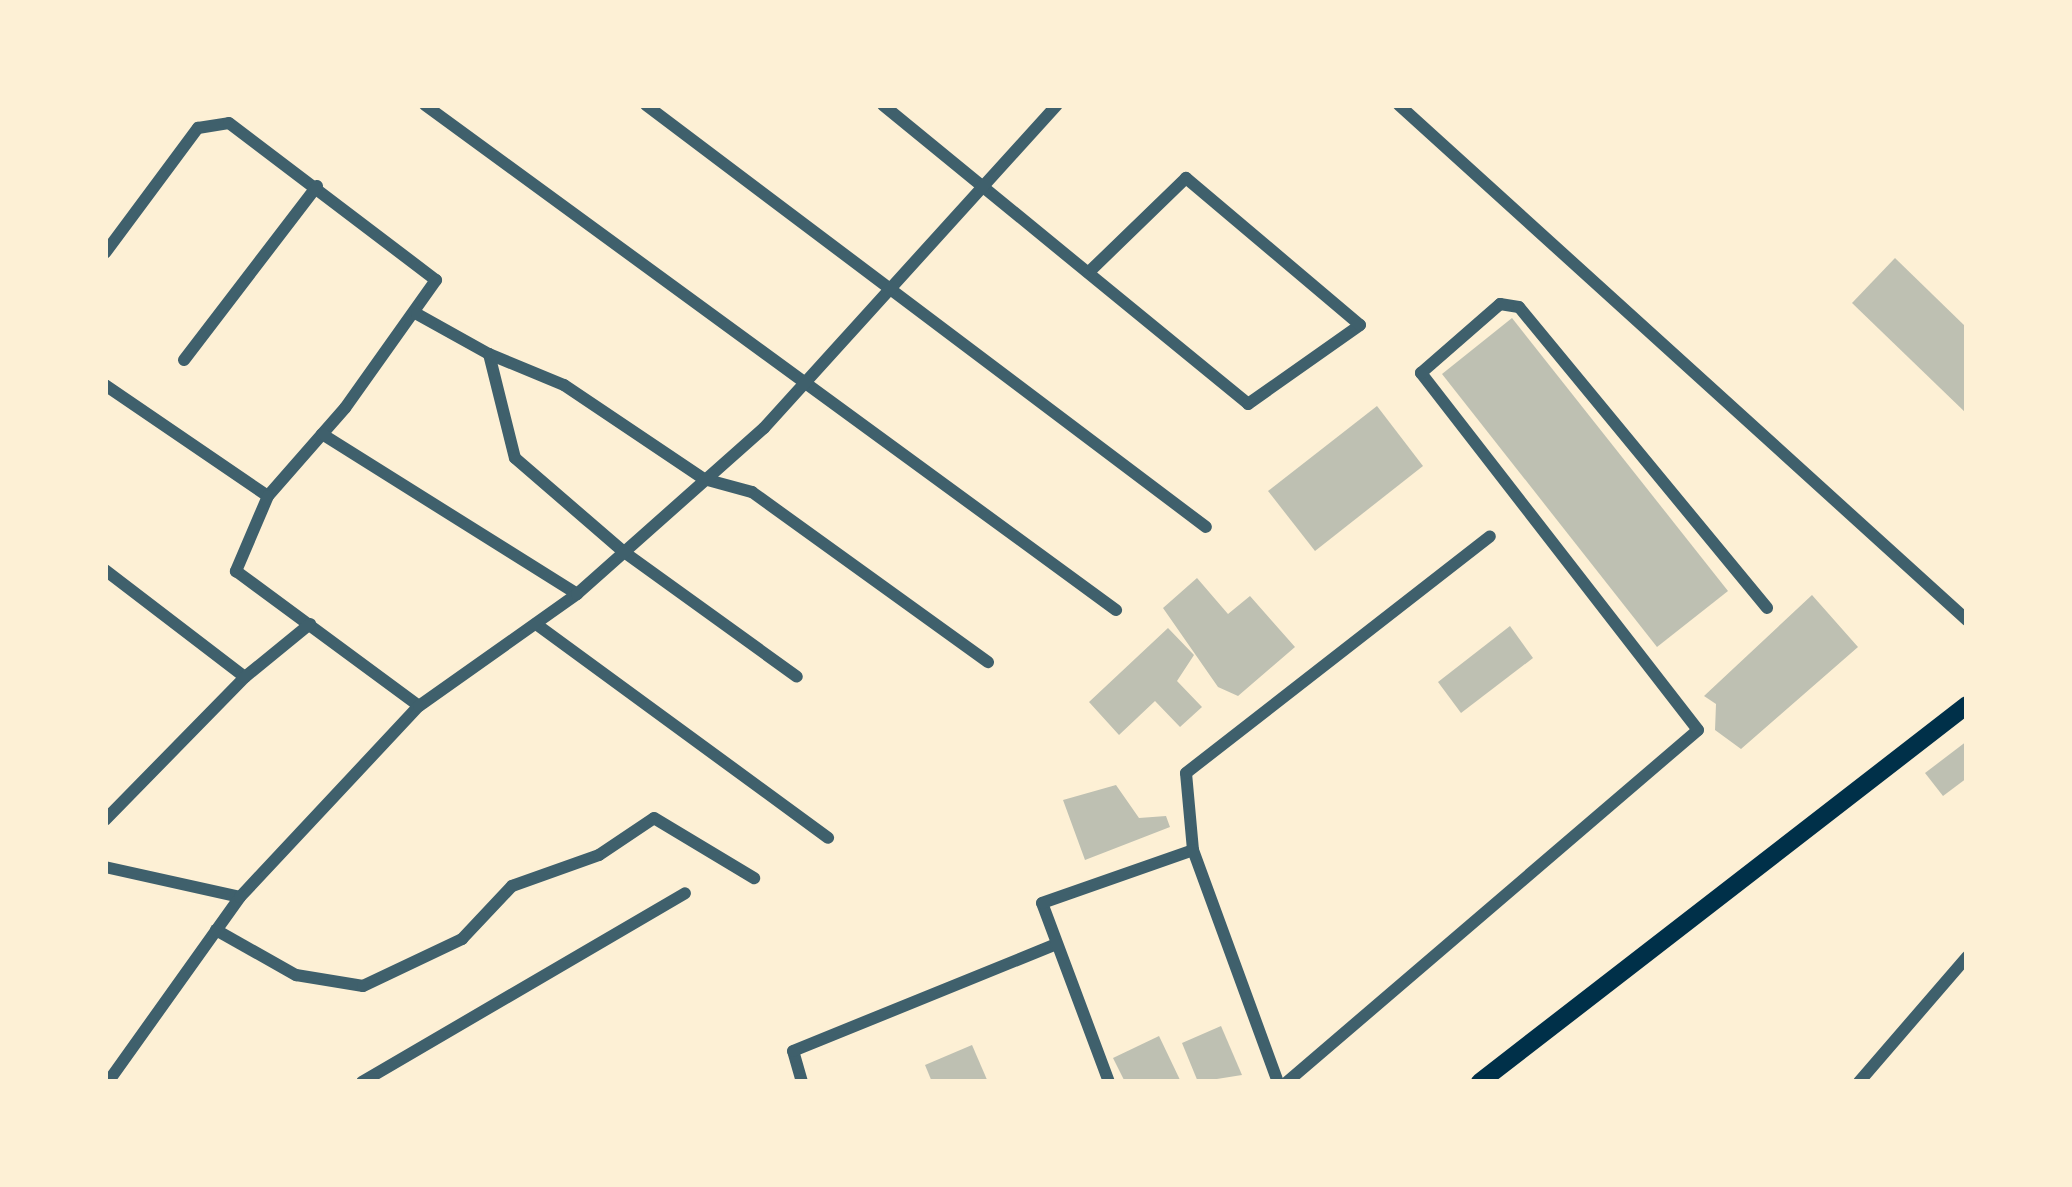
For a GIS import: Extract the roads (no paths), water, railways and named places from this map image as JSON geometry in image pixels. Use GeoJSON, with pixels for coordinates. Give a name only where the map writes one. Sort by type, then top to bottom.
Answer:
{"type":"FeatureCollection","features":[{"type":"Feature","properties":{"kind":"main road"},"geometry":{"type":"LineString","coordinates":[[1480,1082],[1967,705]]}},
{"type":"Feature","properties":{"kind":"street"},"geometry":{"type":"LineString","coordinates":[[424,105],[1116,610]]}},
{"type":"Feature","properties":{"kind":"street"},"geometry":{"type":"LineString","coordinates":[[646,105],[892,295],[1206,527]]}},
{"type":"Feature","properties":{"kind":"street"},"geometry":{"type":"LineString","coordinates":[[883,105],[983,188],[1248,404],[1360,325],[1186,178],[1088,273]]}},
{"type":"Feature","properties":{"kind":"street"},"geometry":{"type":"LineString","coordinates":[[108,1082],[240,897],[419,706],[577,594],[806,384],[892,295],[1057,105]]}},
{"type":"Feature","properties":{"kind":"street"},"geometry":{"type":"LineString","coordinates":[[1399,105],[1967,620]]}},
{"type":"Feature","properties":{"kind":"street"},"geometry":{"type":"LineString","coordinates":[[105,254],[198,128],[229,124],[436,280],[417,314],[268,496],[236,571],[419,706]]}},
{"type":"Feature","properties":{"kind":"street"},"geometry":{"type":"LineString","coordinates":[[184,360],[317,186]]}},
{"type":"Feature","properties":{"kind":"street"},"geometry":{"type":"LineString","coordinates":[[1490,536],[1186,773],[1193,850],[1283,1082],[1698,730],[1421,373],[1500,304],[1519,307],[1767,608]]}},
{"type":"Feature","properties":{"kind":"street"},"geometry":{"type":"LineString","coordinates":[[417,314],[489,354],[564,385],[704,479],[752,492],[988,662]]}},
{"type":"Feature","properties":{"kind":"street"},"geometry":{"type":"LineString","coordinates":[[489,354],[515,458],[624,552],[797,677]]}},
{"type":"Feature","properties":{"kind":"street"},"geometry":{"type":"LineString","coordinates":[[105,385],[268,496]]}},
{"type":"Feature","properties":{"kind":"street"},"geometry":{"type":"LineString","coordinates":[[322,434],[577,594]]}},
{"type":"Feature","properties":{"kind":"street"},"geometry":{"type":"LineString","coordinates":[[105,570],[245,677]]}},
{"type":"Feature","properties":{"kind":"street"},"geometry":{"type":"LineString","coordinates":[[105,820],[245,677],[310,624]]}},
{"type":"Feature","properties":{"kind":"street"},"geometry":{"type":"LineString","coordinates":[[536,624],[828,838]]}},
{"type":"Feature","properties":{"kind":"street"},"geometry":{"type":"LineString","coordinates":[[216,930],[296,975],[363,986],[462,939],[512,886],[599,855],[654,818],[754,878]]}},
{"type":"Feature","properties":{"kind":"street"},"geometry":{"type":"LineString","coordinates":[[1109,1082],[1042,903],[1193,850]]}},
{"type":"Feature","properties":{"kind":"street"},"geometry":{"type":"LineString","coordinates":[[105,867],[240,897]]}},
{"type":"Feature","properties":{"kind":"street"},"geometry":{"type":"LineString","coordinates":[[362,1082],[686,893]]}},
{"type":"Feature","properties":{"kind":"street"},"geometry":{"type":"LineString","coordinates":[[802,1082],[794,1051],[1056,944]]}},
{"type":"Feature","properties":{"kind":"street"},"geometry":{"type":"LineString","coordinates":[[1859,1082],[1964,963]]}}]}
